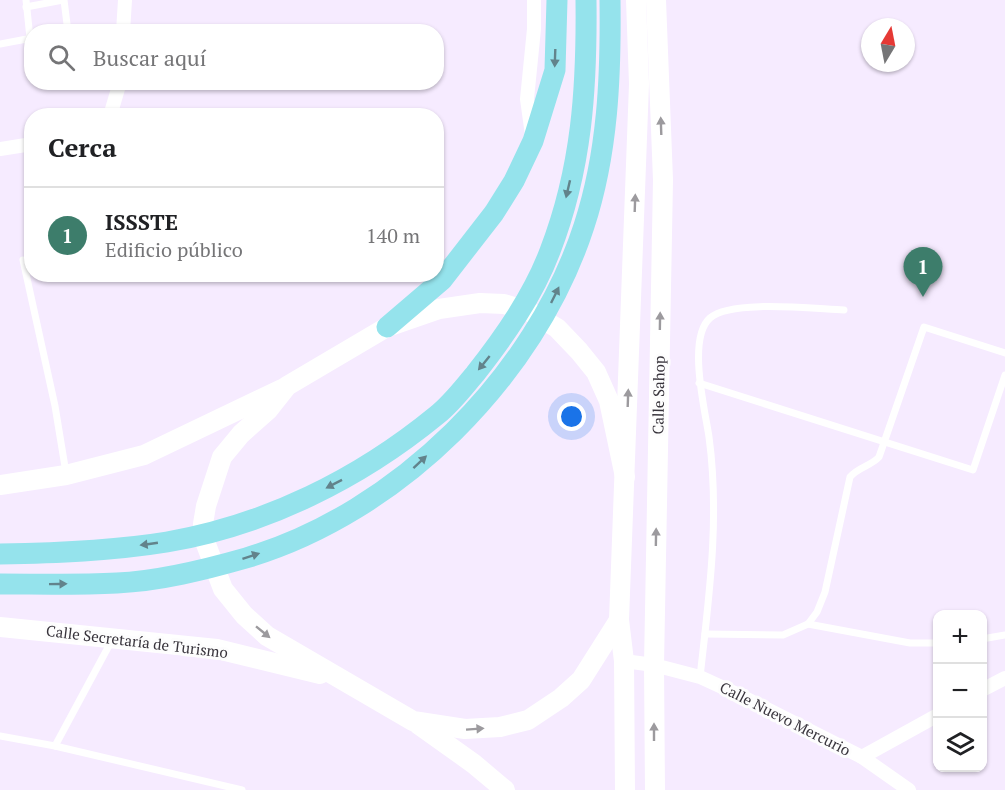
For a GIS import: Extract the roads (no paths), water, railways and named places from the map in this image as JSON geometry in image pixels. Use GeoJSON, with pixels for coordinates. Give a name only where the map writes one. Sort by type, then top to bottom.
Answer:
{"type":"FeatureCollection","features":[{"type":"Feature","properties":{"kind":"main road"},"geometry":{"type":"LineString","coordinates":[[444,269],[494,213],[514,181],[533,141],[555,70],[557,0]]}},
{"type":"Feature","properties":{"kind":"main road"},"geometry":{"type":"LineString","coordinates":[[0,554],[144,545],[222,529],[263,517],[329,487],[357,471],[438,414],[459,393],[490,354],[529,295],[549,252],[565,203],[581,132],[587,59],[586,0]]}},
{"type":"Feature","properties":{"kind":"main road"},"geometry":{"type":"LineString","coordinates":[[0,584],[118,583],[186,573],[239,560],[278,547],[312,532],[382,492],[409,472],[469,416],[496,385],[554,298],[584,227],[600,162],[605,124],[611,62],[610,0]]}},
{"type":"Feature","properties":{"kind":"main road"},"geometry":{"type":"LineString","coordinates":[[625,790],[624,662],[620,620],[639,84],[636,0]]}},
{"type":"Feature","properties":{"kind":"main road","name":"Calle Sahop"},"geometry":{"type":"LineString","coordinates":[[655,790],[654,665],[663,180],[656,0]]}},
{"type":"Feature","properties":{"kind":"main road"},"geometry":{"type":"LineString","coordinates":[[387,327],[432,282]]}},
{"type":"Feature","properties":{"kind":"main road"},"geometry":{"type":"LineString","coordinates":[[0,485],[66,475],[144,455],[230,416],[287,386],[387,327],[439,309],[480,303],[504,304],[530,312],[557,328],[579,351],[596,372],[609,401],[625,477]]}},
{"type":"Feature","properties":{"kind":"main road"},"geometry":{"type":"LineString","coordinates":[[287,386],[268,410],[222,457],[206,506],[203,524],[204,539],[223,589],[244,615],[267,636],[413,721],[474,764],[505,790]]}},
{"type":"Feature","properties":{"kind":"main road"},"geometry":{"type":"LineString","coordinates":[[413,721],[465,729],[500,727],[528,720],[561,698],[581,680],[620,620]]}},
{"type":"Feature","properties":{"kind":"main road","name":"Calle Secretaría de Turismo"},"geometry":{"type":"LineString","coordinates":[[0,627],[217,649],[344,679]]}},
{"type":"Feature","properties":{"kind":"street"},"geometry":{"type":"LineString","coordinates":[[124,24],[125,0]]}},
{"type":"Feature","properties":{"kind":"street"},"geometry":{"type":"LineString","coordinates":[[533,141],[527,99],[534,29],[534,0]]}},
{"type":"Feature","properties":{"kind":"street"},"geometry":{"type":"LineString","coordinates":[[112,108],[118,90]]}},
{"type":"Feature","properties":{"kind":"street"},"geometry":{"type":"LineString","coordinates":[[0,149],[24,145]]}},
{"type":"Feature","properties":{"kind":"street","name":"Calle Nuevo Mercurio"},"geometry":{"type":"LineString","coordinates":[[624,662],[654,665],[700,677],[862,757],[909,790]]}},
{"type":"Feature","properties":{"kind":"street"},"geometry":{"type":"LineString","coordinates":[[987,687],[1005,678]]}},
{"type":"Feature","properties":{"kind":"street"},"geometry":{"type":"LineString","coordinates":[[862,757],[933,718]]}},
{"type":"Feature","properties":{"kind":"lane"},"geometry":{"type":"LineString","coordinates":[[29,24],[26,4],[63,0],[67,24]]}},
{"type":"Feature","properties":{"kind":"lane"},"geometry":{"type":"LineString","coordinates":[[0,44],[24,39]]}},
{"type":"Feature","properties":{"kind":"lane"},"geometry":{"type":"LineString","coordinates":[[23,260],[24,265]]}},
{"type":"Feature","properties":{"kind":"lane"},"geometry":{"type":"LineString","coordinates":[[28,282],[55,406],[66,475]]}},
{"type":"Feature","properties":{"kind":"lane"},"geometry":{"type":"LineString","coordinates":[[700,677],[714,536],[714,487],[709,439],[699,382],[702,332],[709,318],[723,311],[742,307],[844,310]]}},
{"type":"Feature","properties":{"kind":"lane"},"geometry":{"type":"LineString","coordinates":[[705,633],[783,635],[808,624],[817,612],[825,592],[850,477],[856,470],[874,463],[879,456],[924,327],[1005,353]]}},
{"type":"Feature","properties":{"kind":"lane"},"geometry":{"type":"LineString","coordinates":[[699,382],[973,470],[1005,375]]}},
{"type":"Feature","properties":{"kind":"lane"},"geometry":{"type":"LineString","coordinates":[[808,624],[910,643],[933,643]]}},
{"type":"Feature","properties":{"kind":"lane"},"geometry":{"type":"LineString","coordinates":[[987,638],[1005,635]]}},
{"type":"Feature","properties":{"kind":"lane"},"geometry":{"type":"LineString","coordinates":[[55,746],[114,638]]}},
{"type":"Feature","properties":{"kind":"lane"},"geometry":{"type":"LineString","coordinates":[[0,736],[55,746],[242,790]]}},
{"type":"Feature","properties":{"kind":"place","name":"ISSSTE"},"geometry":{"type":"Point","coordinates":[923,297]}}]}
